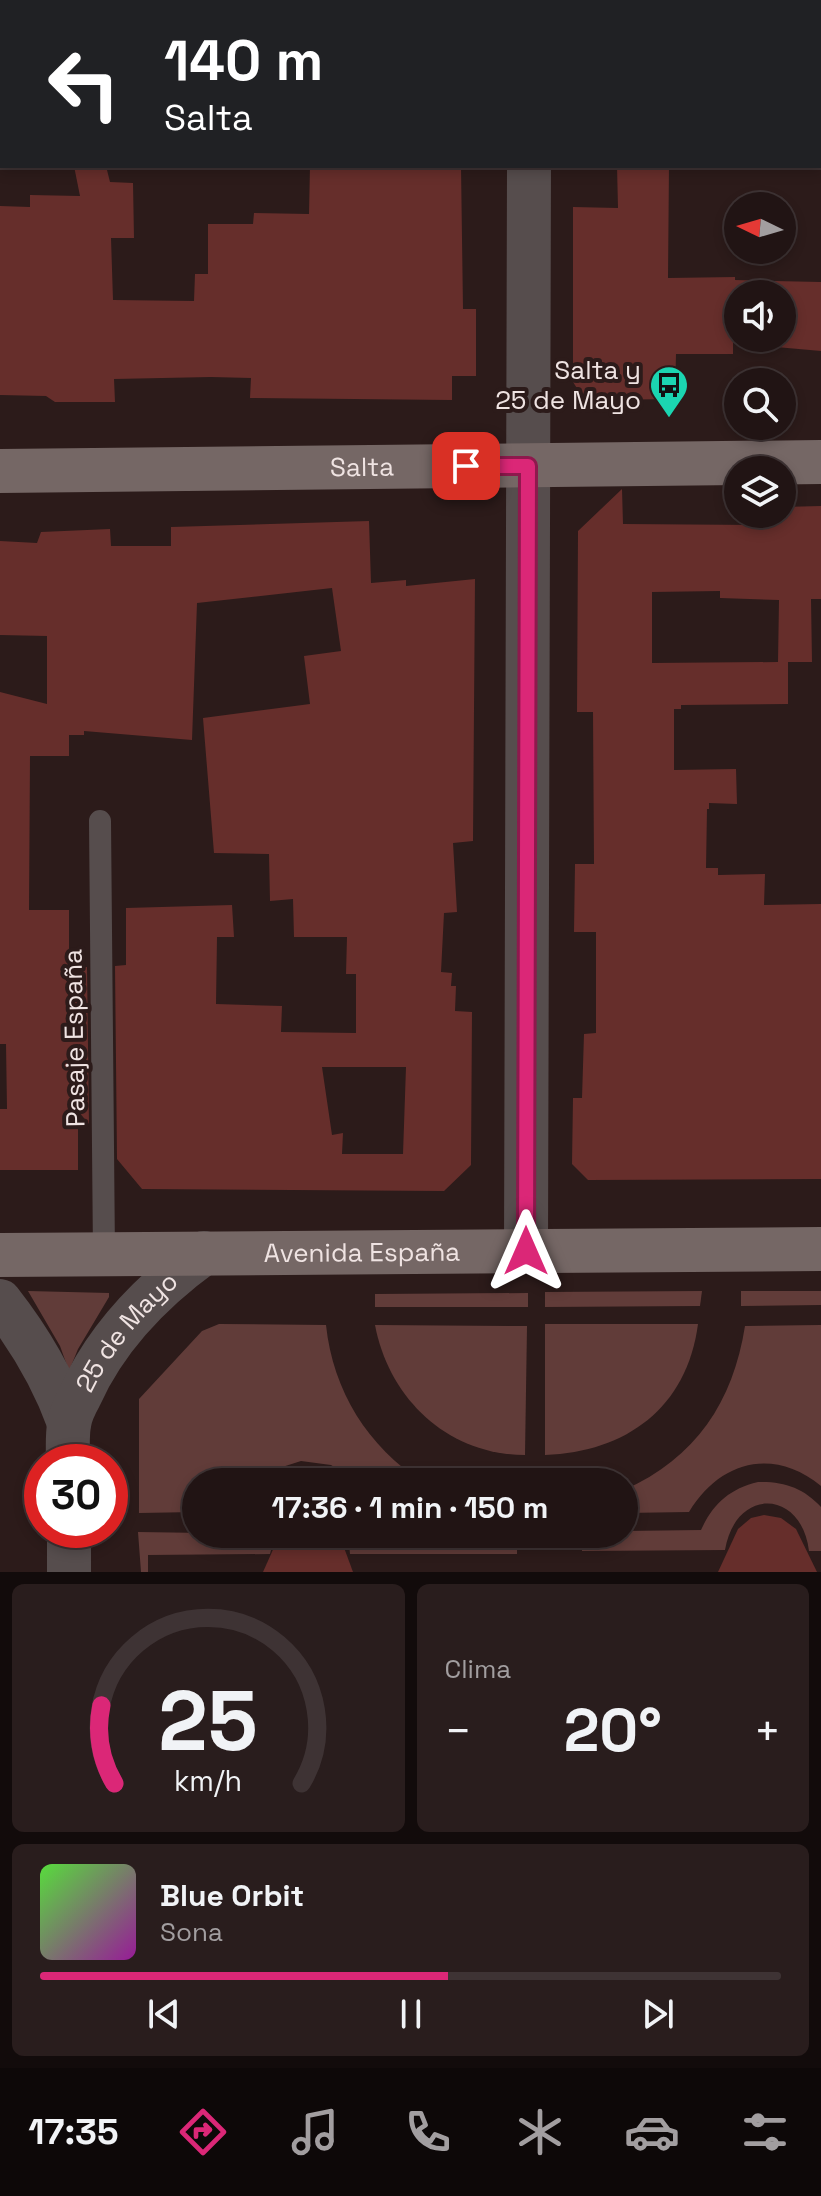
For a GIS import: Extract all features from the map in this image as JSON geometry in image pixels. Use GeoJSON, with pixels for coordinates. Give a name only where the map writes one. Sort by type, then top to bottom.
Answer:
{"type":"FeatureCollection","features":[{"type":"Feature","properties":{"kind":"main road","name":"Salta"},"geometry":{"type":"LineString","coordinates":[[0,471],[821,462]]}},
{"type":"Feature","properties":{"kind":"main road","name":"Avenida España"},"geometry":{"type":"LineString","coordinates":[[0,1255],[821,1249]]}},
{"type":"Feature","properties":{"kind":"street"},"geometry":{"type":"LineString","coordinates":[[526,1251],[529,168]]}},
{"type":"Feature","properties":{"kind":"street","name":"25 de Mayo"},"geometry":{"type":"LineString","coordinates":[[68,1443],[89,1376],[122,1330],[161,1288],[204,1253]]}},
{"type":"Feature","properties":{"kind":"street","name":"25 de Mayo"},"geometry":{"type":"LineString","coordinates":[[0,1301],[16,1320],[50,1378],[68,1443]]}},
{"type":"Feature","properties":{"kind":"street"},"geometry":{"type":"LineString","coordinates":[[69,1548],[69,1572]]}},
{"type":"Feature","properties":{"kind":"lane","name":"Pasaje España"},"geometry":{"type":"LineString","coordinates":[[100,821],[104,1254]]}},
{"type":"Feature","properties":{"kind":"shaded area"},"geometry":{"type":"Polygon","coordinates":[[[28,1291],[109,1293],[69,1371],[60,1346],[28,1291]]]}},
{"type":"Feature","properties":{"kind":"shaded area"},"geometry":{"type":"Polygon","coordinates":[[[702,1291],[700,1306],[545,1307],[545,1292],[702,1291]]]}},
{"type":"Feature","properties":{"kind":"shaded area"},"geometry":{"type":"Polygon","coordinates":[[[741,1291],[821,1291],[821,1305],[741,1306],[741,1291]]]}},
{"type":"Feature","properties":{"kind":"shaded area"},"geometry":{"type":"Polygon","coordinates":[[[528,1293],[528,1307],[375,1307],[375,1294],[528,1293]]]}},
{"type":"Feature","properties":{"kind":"shaded area"},"geometry":{"type":"Polygon","coordinates":[[[219,1324],[326,1325],[336,1372],[356,1415],[403,1468],[336,1468],[301,1461],[279,1468],[182,1468],[182,1512],[139,1513],[139,1399],[202,1331],[219,1324]]]}},
{"type":"Feature","properties":{"kind":"shaded area"},"geometry":{"type":"Polygon","coordinates":[[[545,1324],[698,1324],[692,1354],[681,1379],[666,1402],[648,1420],[602,1445],[545,1455],[545,1324]]]}},
{"type":"Feature","properties":{"kind":"shaded area"},"geometry":{"type":"Polygon","coordinates":[[[375,1325],[527,1326],[525,1455],[471,1445],[426,1418],[408,1399],[394,1377],[382,1352],[375,1325]]]}},
{"type":"Feature","properties":{"kind":"shaded area"},"geometry":{"type":"Polygon","coordinates":[[[821,1325],[821,1486],[784,1466],[749,1465],[716,1481],[689,1512],[638,1513],[638,1483],[672,1462],[691,1444],[720,1403],[731,1379],[745,1326],[821,1325]]]}},
{"type":"Feature","properties":{"kind":"shaded area"},"geometry":{"type":"Polygon","coordinates":[[[758,1482],[776,1483],[808,1495],[821,1507],[821,1551],[809,1551],[804,1531],[794,1516],[782,1507],[768,1504],[755,1506],[742,1515],[731,1529],[725,1550],[582,1551],[582,1548],[638,1548],[638,1531],[701,1530],[723,1499],[758,1482]]]}},
{"type":"Feature","properties":{"kind":"shaded area"},"geometry":{"type":"Polygon","coordinates":[[[138,1532],[182,1533],[182,1548],[272,1548],[270,1554],[148,1555],[148,1572],[141,1572],[138,1532]]]}},
{"type":"Feature","properties":{"kind":"shaded area"},"geometry":{"type":"Polygon","coordinates":[[[349,1548],[517,1548],[517,1554],[350,1554],[349,1548]]]}},
{"type":"Feature","properties":{"kind":"building"},"geometry":{"type":"Polygon","coordinates":[[[74,168],[106,168],[110,182],[133,183],[134,238],[111,238],[113,300],[194,301],[195,274],[208,274],[208,224],[253,224],[254,213],[309,214],[310,168],[461,168],[463,309],[476,309],[476,376],[452,376],[452,400],[250,398],[251,378],[211,377],[114,379],[115,402],[55,402],[46,396],[0,395],[0,206],[30,207],[30,195],[80,196],[74,168]]]}},
{"type":"Feature","properties":{"kind":"building"},"geometry":{"type":"Polygon","coordinates":[[[617,168],[669,168],[668,278],[735,277],[735,280],[724,280],[724,352],[733,354],[676,354],[675,399],[588,399],[573,382],[573,207],[618,208],[617,168]]]}},
{"type":"Feature","properties":{"kind":"building"},"geometry":{"type":"Polygon","coordinates":[[[796,281],[821,282],[821,351],[796,349],[796,281]]]}},
{"type":"Feature","properties":{"kind":"building"},"geometry":{"type":"Polygon","coordinates":[[[622,489],[623,524],[796,528],[796,507],[821,506],[821,599],[811,599],[812,662],[788,662],[788,704],[681,705],[681,709],[674,709],[674,770],[736,769],[737,804],[709,803],[707,809],[706,868],[718,868],[718,875],[765,874],[764,905],[821,904],[821,1179],[588,1180],[572,1164],[573,1098],[582,1098],[584,1034],[596,1033],[596,932],[574,932],[575,864],[594,864],[593,712],[577,712],[578,531],[622,489]],[[720,591],[652,592],[652,663],[778,662],[779,600],[720,598],[720,591]]]}},
{"type":"Feature","properties":{"kind":"building"},"geometry":{"type":"Polygon","coordinates":[[[369,521],[371,583],[406,580],[406,586],[475,579],[473,841],[453,843],[457,912],[444,913],[441,972],[452,973],[451,986],[456,986],[455,1011],[472,1012],[471,1165],[444,1191],[142,1189],[117,1159],[115,966],[126,965],[126,908],[232,905],[234,937],[217,937],[216,1004],[282,1006],[281,1032],[356,1033],[356,974],[346,974],[347,937],[294,937],[293,899],[270,901],[269,854],[214,853],[203,718],[310,704],[304,656],[341,651],[332,588],[197,603],[192,740],[84,731],[84,735],[69,735],[69,756],[30,756],[29,910],[69,910],[69,968],[87,967],[89,1124],[78,1111],[78,1170],[0,1170],[0,1109],[7,1109],[6,1044],[0,1044],[0,692],[47,704],[47,636],[0,635],[0,541],[37,543],[41,532],[110,529],[111,546],[171,546],[171,527],[369,521]],[[322,1067],[332,1135],[343,1133],[342,1154],[403,1154],[406,1067],[322,1067]]]}},
{"type":"Feature","properties":{"kind":"building"},"geometry":{"type":"Polygon","coordinates":[[[764,1515],[781,1518],[796,1529],[817,1572],[718,1572],[738,1529],[751,1518],[764,1515]]]}},
{"type":"Feature","properties":{"kind":"building"},"geometry":{"type":"Polygon","coordinates":[[[274,1548],[344,1548],[353,1572],[263,1572],[274,1548]]]}},
{"type":"Feature","properties":{"kind":"place","name":"Salta y 25 de Mayo"},"geometry":{"type":"Point","coordinates":[669,419]}},
{"type":"Feature","properties":{"kind":"route"},"geometry":{"type":"LineString","coordinates":[[466,466],[528,466],[526,1251]]}}]}
